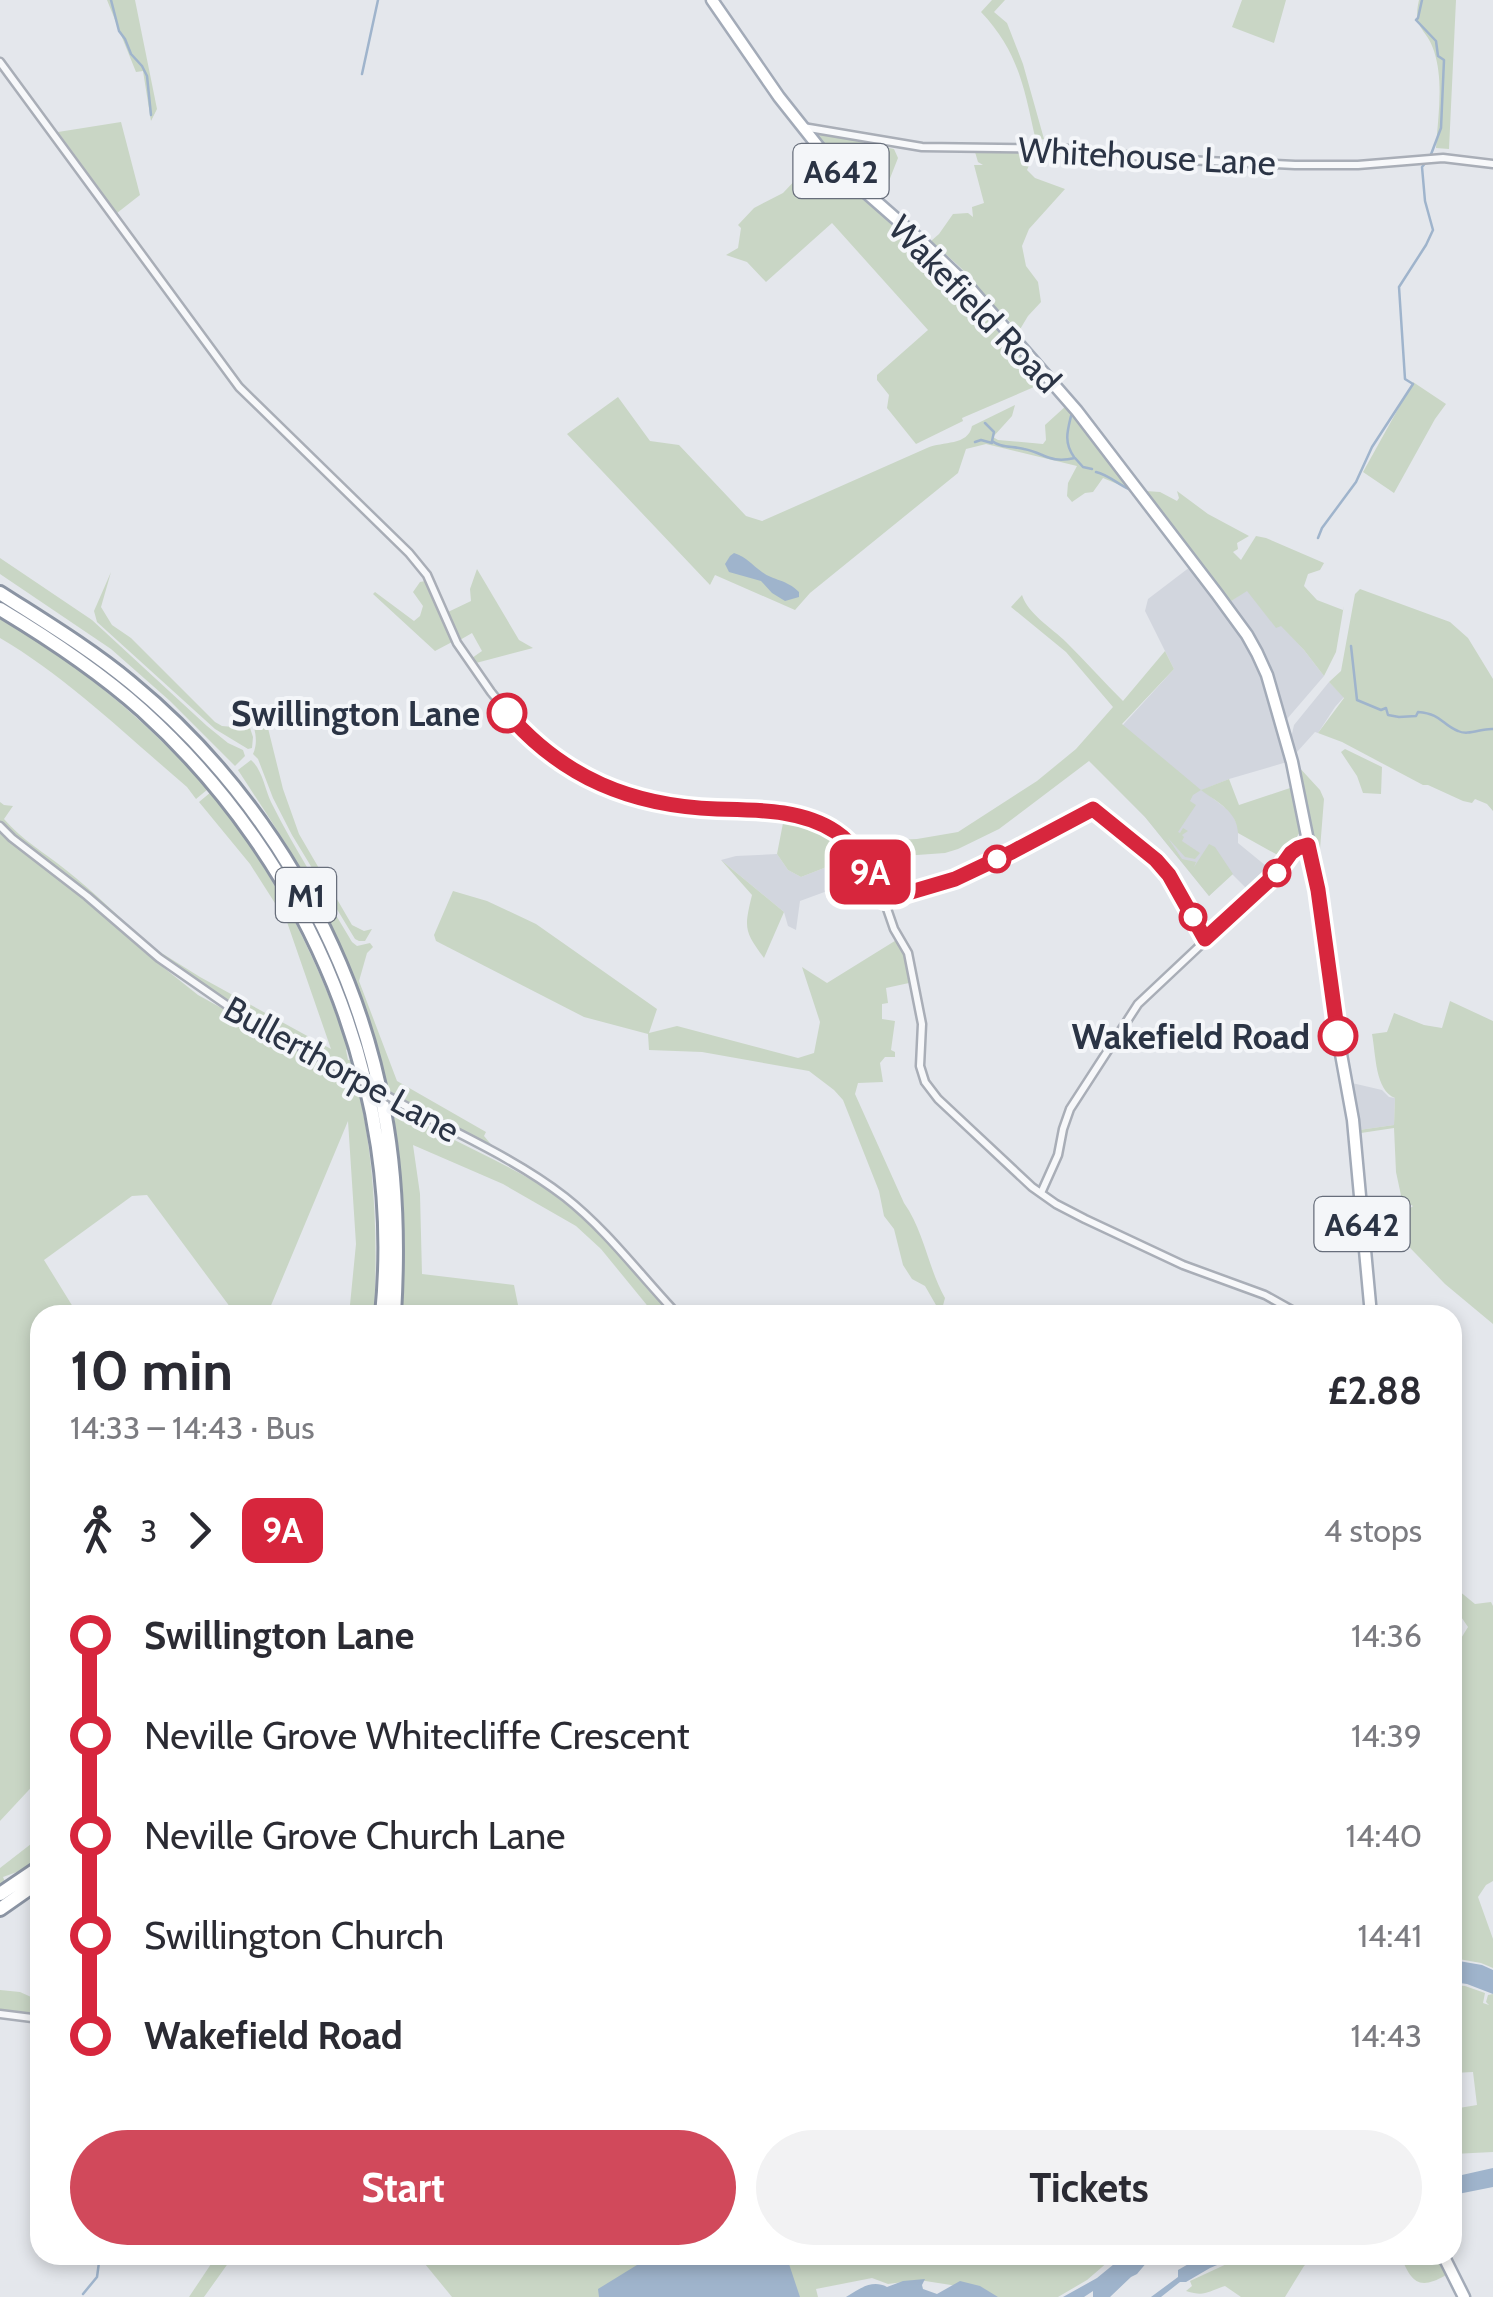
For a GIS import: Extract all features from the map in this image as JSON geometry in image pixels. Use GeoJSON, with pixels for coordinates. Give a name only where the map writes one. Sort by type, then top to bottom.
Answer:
{"type":"FeatureCollection","features":[{"type":"Feature","properties":{"kind":"highway","name":"M1"},"geometry":{"type":"LineString","coordinates":[[0,590],[74,640],[146,695],[181,728],[220,770],[294,874],[330,940],[366,1037],[384,1110],[396,1216],[395,1305]]}},
{"type":"Feature","properties":{"kind":"highway","name":"M1"},"geometry":{"type":"LineString","coordinates":[[0,609],[101,676],[175,742],[244,822],[307,925],[343,1005],[368,1093],[384,1204],[382,1305]]}},
{"type":"Feature","properties":{"kind":"highway"},"geometry":{"type":"LineString","coordinates":[[0,1894],[30,1874]]}},
{"type":"Feature","properties":{"kind":"highway"},"geometry":{"type":"LineString","coordinates":[[0,1909],[30,1888]]}},
{"type":"Feature","properties":{"kind":"main road","name":"Wakefield Road"},"geometry":{"type":"LineString","coordinates":[[712,0],[802,127],[844,174],[919,239],[998,317],[1099,439],[1248,635],[1267,675],[1292,762],[1318,890],[1351,1102],[1370,1305]]}},
{"type":"Feature","properties":{"kind":"main road"},"geometry":{"type":"LineString","coordinates":[[1448,2265],[1464,2297]]}},
{"type":"Feature","properties":{"kind":"street"},"geometry":{"type":"LineString","coordinates":[[0,62],[239,387],[427,574],[457,642],[526,735],[577,773],[626,795],[696,807],[777,812],[832,829],[858,852],[910,960],[922,1024],[920,1066],[925,1082],[938,1099],[1040,1194],[1056,1204],[1183,1265],[1284,1305]]}},
{"type":"Feature","properties":{"kind":"street","name":"Whitehouse Lane"},"geometry":{"type":"LineString","coordinates":[[802,127],[922,147],[1067,149],[1164,159],[1295,165],[1388,164],[1422,158],[1493,164]]}},
{"type":"Feature","properties":{"kind":"street","name":"Bullerthorpe Lane"},"geometry":{"type":"LineString","coordinates":[[0,826],[88,896],[132,937],[228,1006],[562,1195],[598,1226],[669,1305]]}},
{"type":"Feature","properties":{"kind":"street"},"geometry":{"type":"LineString","coordinates":[[1040,1194],[1058,1154],[1070,1109],[1138,1004],[1276,874],[1291,853],[1308,845]]}},
{"type":"Feature","properties":{"kind":"street"},"geometry":{"type":"LineString","coordinates":[[0,2014],[30,2018]]}},
{"type":"Feature","properties":{"kind":"shaded area"},"geometry":{"type":"Polygon","coordinates":[[[1190,567],[1256,660],[1287,762],[1202,790],[1232,813],[1238,827],[1238,843],[1271,870],[1250,892],[1232,874],[1209,896],[1145,817],[1090,761],[1174,669],[1145,611],[1148,599],[1190,567]]]}},
{"type":"Feature","properties":{"kind":"shaded area"},"geometry":{"type":"Polygon","coordinates":[[[1247,590],[1276,627],[1281,625],[1324,676],[1287,719],[1228,603],[1247,590]]]}},
{"type":"Feature","properties":{"kind":"shaded area"},"geometry":{"type":"Polygon","coordinates":[[[1329,682],[1344,697],[1318,733],[1297,752],[1291,738],[1294,725],[1329,682]]]}},
{"type":"Feature","properties":{"kind":"shaded area"},"geometry":{"type":"Polygon","coordinates":[[[777,854],[788,870],[801,877],[842,861],[849,883],[800,901],[796,930],[788,926],[784,912],[721,860],[777,854]]]}},
{"type":"Feature","properties":{"kind":"shaded area"},"geometry":{"type":"Polygon","coordinates":[[[1352,1083],[1382,1090],[1395,1098],[1394,1125],[1359,1130],[1352,1083]]]}},
{"type":"Feature","properties":{"kind":"green space"},"geometry":{"type":"Polygon","coordinates":[[[107,0],[135,0],[157,109],[151,121],[143,71],[136,72],[107,0]]]}},
{"type":"Feature","properties":{"kind":"green space"},"geometry":{"type":"Polygon","coordinates":[[[992,0],[1005,0],[994,12],[1007,23],[1044,139],[1035,137],[1023,86],[1004,41],[981,12],[992,0]]]}},
{"type":"Feature","properties":{"kind":"green space"},"geometry":{"type":"Polygon","coordinates":[[[1242,0],[1286,0],[1274,43],[1232,27],[1242,0]]]}},
{"type":"Feature","properties":{"kind":"green space"},"geometry":{"type":"Polygon","coordinates":[[[1419,0],[1456,0],[1449,149],[1436,148],[1439,75],[1431,43],[1417,17],[1419,0]]]}},
{"type":"Feature","properties":{"kind":"green space"},"geometry":{"type":"Polygon","coordinates":[[[121,122],[140,195],[117,213],[58,132],[121,122]]]}},
{"type":"Feature","properties":{"kind":"green space"},"geometry":{"type":"Polygon","coordinates":[[[815,132],[894,149],[898,158],[880,195],[828,152],[815,132]]]}},
{"type":"Feature","properties":{"kind":"green space"},"geometry":{"type":"Polygon","coordinates":[[[975,152],[1041,153],[1033,156],[1027,170],[1035,178],[1065,189],[1029,229],[1022,246],[1026,266],[1038,282],[1041,302],[1019,331],[931,241],[953,214],[968,213],[973,217],[972,207],[984,203],[974,165],[983,165],[975,152]]]}},
{"type":"Feature","properties":{"kind":"green space"},"geometry":{"type":"Polygon","coordinates":[[[818,156],[961,287],[1043,377],[1041,384],[962,418],[963,421],[916,444],[887,408],[889,395],[877,375],[928,330],[832,223],[766,282],[747,262],[726,255],[738,248],[738,225],[754,208],[783,193],[818,156]]]}},
{"type":"Feature","properties":{"kind":"green space"},"geometry":{"type":"Polygon","coordinates":[[[1413,382],[1446,404],[1394,493],[1363,472],[1413,382]]]}},
{"type":"Feature","properties":{"kind":"green space"},"geometry":{"type":"Polygon","coordinates":[[[618,397],[650,441],[679,445],[746,516],[762,521],[927,448],[960,440],[972,426],[1015,405],[1012,416],[993,437],[1043,444],[1045,425],[1067,405],[1134,491],[1103,478],[1093,492],[1072,502],[1067,496],[1068,483],[1077,466],[986,444],[966,449],[958,473],[810,593],[795,610],[715,575],[710,585],[567,434],[618,397]]]}},
{"type":"Feature","properties":{"kind":"green space"},"geometry":{"type":"Polygon","coordinates":[[[1146,491],[1160,492],[1177,501],[1177,491],[1208,514],[1249,536],[1237,543],[1238,549],[1233,552],[1241,560],[1256,536],[1324,563],[1320,570],[1308,574],[1304,586],[1317,600],[1343,610],[1344,605],[1336,652],[1324,676],[1281,626],[1276,628],[1247,591],[1228,603],[1146,491]]]}},
{"type":"Feature","properties":{"kind":"green space"},"geometry":{"type":"Polygon","coordinates":[[[0,558],[92,620],[207,726],[243,750],[245,756],[235,766],[111,649],[0,574],[0,558]]]}},
{"type":"Feature","properties":{"kind":"green space"},"geometry":{"type":"Polygon","coordinates":[[[477,569],[519,640],[533,648],[476,663],[472,658],[482,651],[472,633],[460,640],[448,612],[471,601],[470,589],[477,569]]]}},
{"type":"Feature","properties":{"kind":"green space"},"geometry":{"type":"Polygon","coordinates":[[[111,572],[101,607],[112,625],[131,638],[215,722],[244,728],[247,719],[252,748],[215,729],[97,622],[94,611],[111,572]]]}},
{"type":"Feature","properties":{"kind":"green space"},"geometry":{"type":"Polygon","coordinates":[[[425,581],[452,642],[435,651],[373,594],[414,621],[423,606],[413,592],[425,581]]]}},
{"type":"Feature","properties":{"kind":"green space"},"geometry":{"type":"Polygon","coordinates":[[[1360,589],[1450,622],[1468,638],[1493,679],[1493,811],[1475,799],[1472,803],[1463,801],[1423,785],[1318,733],[1344,698],[1329,682],[1341,671],[1355,594],[1360,589]]]}},
{"type":"Feature","properties":{"kind":"green space"},"geometry":{"type":"Polygon","coordinates":[[[1022,595],[1035,615],[1123,701],[1165,651],[1174,669],[1122,724],[1201,790],[1193,795],[1190,801],[1196,805],[1178,832],[1183,828],[1188,831],[1182,835],[1182,841],[1200,853],[1195,859],[1185,857],[1168,838],[1182,859],[1196,862],[1194,867],[1209,844],[1215,847],[1233,874],[1209,896],[1145,817],[1089,761],[999,829],[958,849],[889,857],[873,861],[876,867],[869,868],[869,856],[864,849],[869,850],[874,841],[958,832],[1037,781],[1076,749],[1113,707],[1066,652],[1011,607],[1022,595]]]}},
{"type":"Feature","properties":{"kind":"green space"},"geometry":{"type":"Polygon","coordinates":[[[0,619],[111,695],[208,789],[196,799],[96,708],[0,638],[0,619]]]}},
{"type":"Feature","properties":{"kind":"green space"},"geometry":{"type":"Polygon","coordinates":[[[247,702],[266,720],[299,834],[352,925],[364,931],[372,929],[365,941],[355,939],[273,798],[253,754],[255,734],[247,702]]]}},
{"type":"Feature","properties":{"kind":"green space"},"geometry":{"type":"Polygon","coordinates":[[[1345,749],[1382,767],[1381,794],[1363,793],[1341,752],[1345,749]]]}},
{"type":"Feature","properties":{"kind":"green space"},"geometry":{"type":"Polygon","coordinates":[[[251,760],[290,838],[352,942],[357,946],[370,943],[373,947],[367,953],[359,981],[397,1081],[486,1132],[484,1136],[500,1155],[386,1090],[358,998],[322,908],[238,770],[251,760]]]}},
{"type":"Feature","properties":{"kind":"green space"},"geometry":{"type":"Polygon","coordinates":[[[1297,765],[1324,799],[1320,849],[1312,846],[1297,765]]]}},
{"type":"Feature","properties":{"kind":"green space"},"geometry":{"type":"Polygon","coordinates":[[[1229,779],[1239,805],[1293,787],[1302,829],[1283,858],[1238,833],[1230,813],[1201,790],[1229,779]]]}},
{"type":"Feature","properties":{"kind":"green space"},"geometry":{"type":"Polygon","coordinates":[[[211,792],[291,915],[336,1014],[355,1073],[250,1016],[250,1008],[243,1013],[153,951],[152,947],[331,1049],[287,922],[250,864],[199,802],[211,792]]]}},
{"type":"Feature","properties":{"kind":"green space"},"geometry":{"type":"Polygon","coordinates":[[[0,802],[13,806],[4,819],[11,827],[87,888],[148,945],[13,836],[0,822],[0,802]]]}},
{"type":"Feature","properties":{"kind":"green space"},"geometry":{"type":"Polygon","coordinates":[[[784,818],[829,834],[853,854],[801,877],[788,870],[777,854],[784,818]]]}},
{"type":"Feature","properties":{"kind":"green space"},"geometry":{"type":"Polygon","coordinates":[[[0,833],[80,894],[198,995],[357,1083],[371,1169],[376,1256],[374,1305],[350,1305],[356,1244],[348,1121],[271,1305],[229,1305],[147,1195],[132,1196],[44,1260],[72,1305],[30,1305],[30,1789],[0,1821],[0,833]]]}},
{"type":"Feature","properties":{"kind":"green space"},"geometry":{"type":"Polygon","coordinates":[[[856,859],[874,886],[853,898],[843,864],[856,859]]]}},
{"type":"Feature","properties":{"kind":"green space"},"geometry":{"type":"Polygon","coordinates":[[[721,860],[784,912],[764,958],[748,929],[752,895],[721,860]]]}},
{"type":"Feature","properties":{"kind":"green space"},"geometry":{"type":"Polygon","coordinates":[[[453,891],[487,901],[536,924],[657,1009],[649,1033],[677,1026],[798,1058],[814,1053],[820,1022],[802,967],[827,983],[898,939],[906,956],[909,983],[886,988],[888,1003],[882,1004],[882,1019],[895,1021],[891,1050],[895,1057],[885,1057],[880,1063],[883,1082],[858,1083],[855,1094],[921,1237],[945,1298],[943,1305],[936,1305],[925,1286],[912,1279],[903,1265],[894,1229],[884,1216],[879,1191],[843,1100],[809,1071],[702,1052],[649,1050],[648,1034],[584,1017],[436,941],[434,935],[453,891]]]}},
{"type":"Feature","properties":{"kind":"green space"},"geometry":{"type":"Polygon","coordinates":[[[1450,1001],[1493,1021],[1493,1324],[1445,1284],[1388,1225],[1413,1206],[1402,1200],[1394,1128],[1361,1133],[1360,1147],[1359,1130],[1394,1125],[1395,1098],[1380,1080],[1372,1034],[1387,1032],[1394,1013],[1442,1028],[1450,1001]]]}},
{"type":"Feature","properties":{"kind":"green space"},"geometry":{"type":"Polygon","coordinates":[[[392,1104],[555,1196],[609,1244],[665,1305],[647,1305],[601,1249],[576,1226],[503,1184],[413,1145],[420,1194],[422,1274],[514,1285],[518,1305],[401,1305],[404,1261],[392,1104]]]}},
{"type":"Feature","properties":{"kind":"green space"},"geometry":{"type":"Polygon","coordinates":[[[1462,1593],[1475,1604],[1491,1602],[1493,1606],[1493,1881],[1478,1897],[1493,1939],[1493,1968],[1462,1960],[1462,1637],[1468,1627],[1462,1618],[1462,1593]]]}},
{"type":"Feature","properties":{"kind":"green space"},"geometry":{"type":"Polygon","coordinates":[[[30,1845],[30,1866],[3,1877],[5,1882],[0,1886],[0,1868],[30,1845]]]}},
{"type":"Feature","properties":{"kind":"green space"},"geometry":{"type":"Polygon","coordinates":[[[1462,1986],[1485,1993],[1483,2003],[1489,2005],[1488,1995],[1493,1994],[1493,2152],[1462,2154],[1462,2108],[1477,2105],[1473,2072],[1462,2073],[1462,1986]]]}},
{"type":"Feature","properties":{"kind":"green space"},"geometry":{"type":"Polygon","coordinates":[[[0,1990],[30,1996],[30,2016],[0,2011],[0,1990]]]}},
{"type":"Feature","properties":{"kind":"green space"},"geometry":{"type":"Polygon","coordinates":[[[210,2265],[227,2265],[204,2297],[189,2297],[210,2265]]]}},
{"type":"Feature","properties":{"kind":"green space"},"geometry":{"type":"Polygon","coordinates":[[[426,2265],[1104,2265],[1058,2297],[984,2297],[951,2285],[919,2280],[888,2284],[872,2278],[816,2289],[818,2297],[452,2297],[426,2265]]]}},
{"type":"Feature","properties":{"kind":"green space"},"geometry":{"type":"Polygon","coordinates":[[[1224,2265],[1305,2265],[1285,2297],[1241,2297],[1225,2286],[1202,2294],[1186,2291],[1192,2286],[1190,2281],[1224,2265]]]}},
{"type":"Feature","properties":{"kind":"green space"},"geometry":{"type":"Polygon","coordinates":[[[1405,2265],[1442,2265],[1446,2275],[1422,2283],[1405,2265]]]}},
{"type":"Feature","properties":{"kind":"water"},"geometry":{"type":"Polygon","coordinates":[[[734,553],[794,588],[799,597],[785,601],[761,581],[729,572],[725,564],[734,553]]]}},
{"type":"Feature","properties":{"kind":"water"},"geometry":{"type":"Polygon","coordinates":[[[1462,1962],[1493,1970],[1493,1994],[1462,1983],[1462,1962]]]}},
{"type":"Feature","properties":{"kind":"water"},"geometry":{"type":"Polygon","coordinates":[[[1493,2168],[1493,2187],[1462,2193],[1462,2175],[1493,2168]]]}},
{"type":"Feature","properties":{"kind":"water"},"geometry":{"type":"Polygon","coordinates":[[[637,2265],[789,2265],[800,2297],[599,2297],[598,2289],[637,2265]]]}},
{"type":"Feature","properties":{"kind":"water"},"geometry":{"type":"Polygon","coordinates":[[[1113,2265],[1145,2265],[1110,2297],[1093,2297],[1093,2291],[1084,2297],[1063,2297],[1113,2265]]]}},
{"type":"Feature","properties":{"kind":"water"},"geometry":{"type":"Polygon","coordinates":[[[1187,2265],[1217,2265],[1180,2282],[1161,2297],[1151,2297],[1178,2277],[1178,2270],[1187,2265]]]}},
{"type":"Feature","properties":{"kind":"water"},"geometry":{"type":"Polygon","coordinates":[[[925,2279],[923,2289],[937,2294],[960,2281],[980,2286],[998,2297],[846,2297],[871,2285],[887,2287],[925,2279]]]}},
{"type":"Feature","properties":{"kind":"waterway"},"geometry":{"type":"LineString","coordinates":[[111,0],[119,31],[147,76],[151,115]]}},
{"type":"Feature","properties":{"kind":"waterway"},"geometry":{"type":"LineString","coordinates":[[362,74],[378,0]]}},
{"type":"Feature","properties":{"kind":"waterway"},"geometry":{"type":"LineString","coordinates":[[1422,0],[1416,20],[1436,41],[1438,56],[1444,60],[1441,128],[1430,157]]}},
{"type":"Feature","properties":{"kind":"waterway"},"geometry":{"type":"LineString","coordinates":[[1318,538],[1413,384],[1405,379],[1399,287],[1433,230],[1422,167],[1427,161]]}},
{"type":"Feature","properties":{"kind":"waterway"},"geometry":{"type":"LineString","coordinates":[[1071,416],[1068,442],[1074,457]]}},
{"type":"Feature","properties":{"kind":"waterway"},"geometry":{"type":"LineString","coordinates":[[985,423],[994,432],[995,443],[1053,459],[1075,458],[1083,467],[1092,469]]}},
{"type":"Feature","properties":{"kind":"waterway"},"geometry":{"type":"LineString","coordinates":[[975,442],[992,443]]}},
{"type":"Feature","properties":{"kind":"waterway"},"geometry":{"type":"LineString","coordinates":[[1096,472],[1129,489]]}},
{"type":"Feature","properties":{"kind":"waterway"},"geometry":{"type":"LineString","coordinates":[[1351,646],[1357,700],[1381,710],[1386,708],[1388,715],[1432,715],[1462,732],[1493,729]]}},
{"type":"Feature","properties":{"kind":"waterway"},"geometry":{"type":"LineString","coordinates":[[83,2294],[97,2277],[99,2265]]}},
{"type":"Feature","properties":{"kind":"bus line","name":"9A"},"geometry":{"type":"LineString","coordinates":[[507,713],[552,756],[606,788],[655,802],[777,812],[832,829],[858,852],[884,900],[955,879],[1093,809],[1169,875],[1205,939],[1276,874],[1291,853],[1308,845],[1338,1036]]}},
{"type":"Feature","properties":{"kind":"place","name":"Swillington Lane"},"geometry":{"type":"Point","coordinates":[507,713]}},
{"type":"Feature","properties":{"kind":"place","name":"Wakefield Road"},"geometry":{"type":"Point","coordinates":[1338,1036]}}]}
